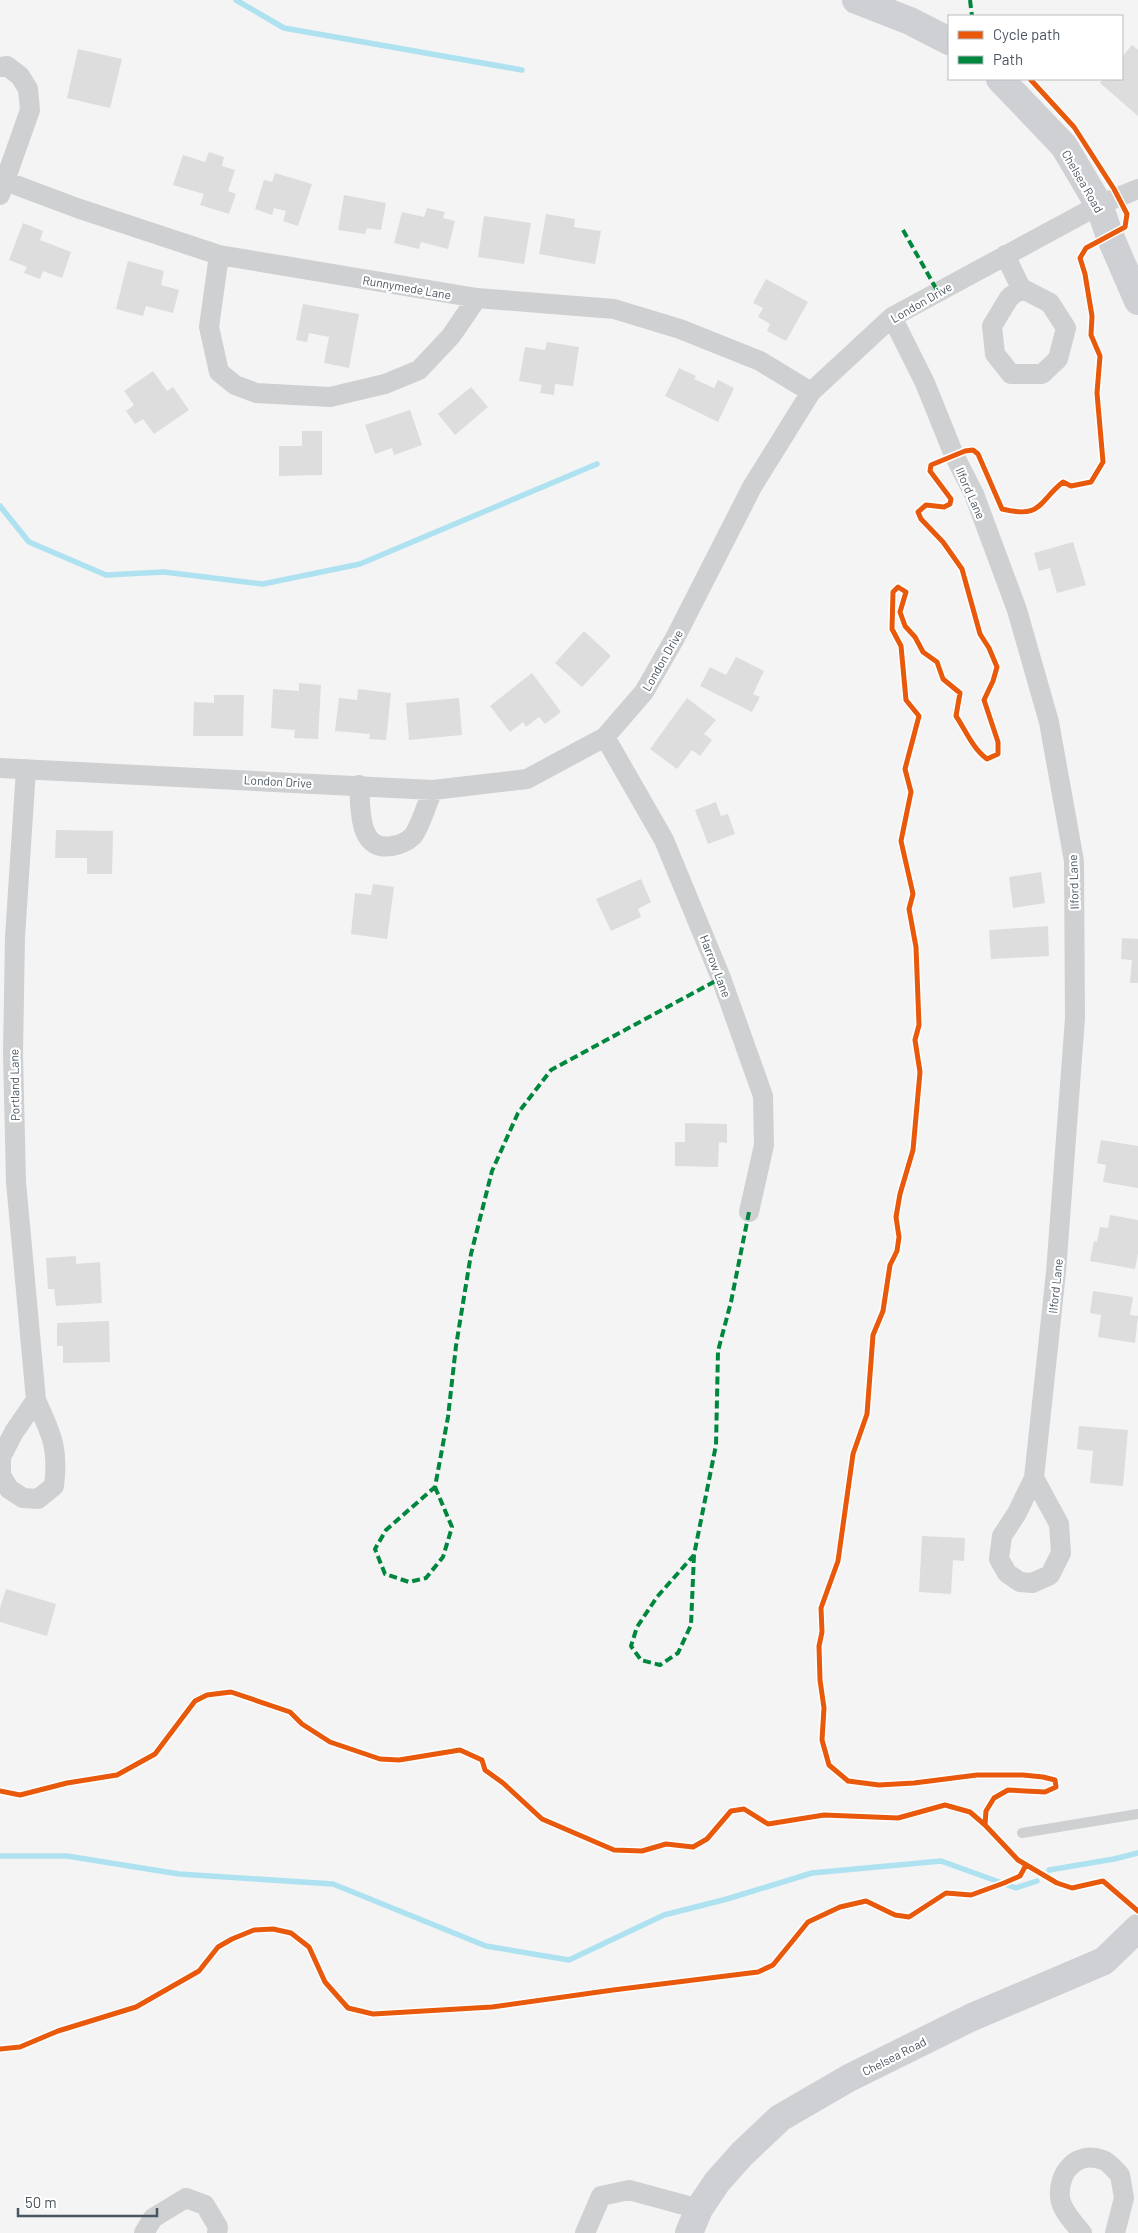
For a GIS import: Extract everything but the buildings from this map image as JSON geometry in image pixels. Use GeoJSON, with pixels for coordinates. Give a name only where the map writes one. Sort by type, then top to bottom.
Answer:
{"type":"FeatureCollection","features":[{"type":"Feature","properties":{"kind":"street"},"geometry":{"type":"LineString","coordinates":[[856,0],[910,21],[948,40]]}},
{"type":"Feature","properties":{"kind":"street"},"geometry":{"type":"LineString","coordinates":[[0,66],[7,66],[20,76],[28,89],[30,110],[2,185]]}},
{"type":"Feature","properties":{"kind":"street","name":"Chelsea Road"},"geometry":{"type":"LineString","coordinates":[[1001,80],[1064,146],[1100,205],[1109,234],[1138,301]]}},
{"type":"Feature","properties":{"kind":"street","name":"Runnymede Lane"},"geometry":{"type":"LineString","coordinates":[[2,185],[218,254],[477,298],[614,309],[680,328],[760,361],[811,392]]}},
{"type":"Feature","properties":{"kind":"street","name":"London Drive"},"geometry":{"type":"LineString","coordinates":[[0,768],[433,790],[527,779],[605,737],[644,692],[675,638],[752,487],[811,392],[892,317],[1100,205],[1138,189]]}},
{"type":"Feature","properties":{"kind":"street"},"geometry":{"type":"LineString","coordinates":[[218,254],[209,327],[219,372],[235,385],[256,393],[330,397],[385,384],[411,374],[419,370],[451,336],[477,298]]}},
{"type":"Feature","properties":{"kind":"street"},"geometry":{"type":"LineString","coordinates":[[1005,255],[1021,288]]}},
{"type":"Feature","properties":{"kind":"street","name":"Ilford Lane"},"geometry":{"type":"LineString","coordinates":[[892,317],[925,383],[954,455],[974,494],[1017,610],[1049,722],[1074,861],[1074,1028],[1056,1272],[1034,1478],[1017,1513],[1002,1536],[999,1559],[1007,1574],[1020,1582],[1032,1583],[1050,1575],[1061,1553],[1060,1524],[1034,1478]]}},
{"type":"Feature","properties":{"kind":"street","name":"Harrow Lane"},"geometry":{"type":"LineString","coordinates":[[605,737],[664,840],[722,978],[763,1096],[764,1146],[750,1212]]}},
{"type":"Feature","properties":{"kind":"street","name":"Portland Lane"},"geometry":{"type":"LineString","coordinates":[[26,769],[16,937],[14,1063],[16,1182],[36,1400]]}},
{"type":"Feature","properties":{"kind":"street"},"geometry":{"type":"LineString","coordinates":[[359,785],[362,830],[373,842],[386,847],[399,844],[412,837],[433,790]]}},
{"type":"Feature","properties":{"kind":"street","name":"Chelsea Road"},"geometry":{"type":"LineString","coordinates":[[694,2221],[717,2182],[780,2118],[849,2078],[911,2046],[970,2018],[1104,1961],[1138,1928]]}},
{"type":"Feature","properties":{"kind":"street"},"geometry":{"type":"LineString","coordinates":[[1082,2233],[1064,2210],[1060,2197],[1062,2177],[1072,2162],[1085,2157],[1104,2160],[1120,2174],[1124,2198],[1115,2233]]}},
{"type":"Feature","properties":{"kind":"street"},"geometry":{"type":"LineString","coordinates":[[585,2233],[600,2196],[629,2190],[694,2221]]}},
{"type":"Feature","properties":{"kind":"street"},"geometry":{"type":"LineString","coordinates":[[144,2233],[153,2218],[186,2198],[205,2205],[218,2227],[217,2233]]}},
{"type":"Feature","properties":{"kind":"lane"},"geometry":{"type":"LineString","coordinates":[[1022,1833],[1138,1814]]}},
{"type":"Feature","properties":{"kind":"waterway"},"geometry":{"type":"LineString","coordinates":[[236,0],[284,28],[522,70]]}},
{"type":"Feature","properties":{"kind":"waterway"},"geometry":{"type":"LineString","coordinates":[[0,506],[29,542],[106,575],[164,572],[263,584],[360,564],[597,464]]}},
{"type":"Feature","properties":{"kind":"waterway"},"geometry":{"type":"LineString","coordinates":[[1049,1870],[1138,1853]]}},
{"type":"Feature","properties":{"kind":"waterway"},"geometry":{"type":"LineString","coordinates":[[0,1856],[67,1856],[179,1874],[333,1884],[486,1946],[569,1960],[664,1915],[727,1899],[812,1873],[941,1861],[1016,1888],[1037,1881]]}},
{"type":"Feature","properties":{"kind":"marked path"},"geometry":{"type":"LineString","coordinates":[[970,0],[972,15]]}},
{"type":"Feature","properties":{"kind":"marked path"},"geometry":{"type":"LineString","coordinates":[[903,230],[938,292]]}},
{"type":"Feature","properties":{"kind":"marked path"},"geometry":{"type":"LineString","coordinates":[[435,1487],[452,1527],[443,1557],[426,1578],[409,1582],[385,1574],[375,1549],[386,1530],[435,1487],[448,1417],[456,1346],[471,1254],[492,1171],[518,1113],[551,1070],[721,978]]}},
{"type":"Feature","properties":{"kind":"marked path"},"geometry":{"type":"LineString","coordinates":[[694,1555],[691,1625],[678,1653],[660,1665],[641,1660],[631,1646],[637,1627],[657,1597],[694,1555],[716,1445],[718,1351],[731,1302],[749,1212]]}},
{"type":"Feature","properties":{"kind":"cycle path"},"geometry":{"type":"LineString","coordinates":[[1031,80],[1074,127],[1114,189],[1127,214],[1125,227],[1086,248],[1080,258],[1085,274],[1092,316],[1091,335],[1100,356],[1097,393],[1103,462],[1091,482],[1071,486],[1063,482],[1038,507],[1025,512],[1002,509],[978,454],[973,450],[965,451],[931,465],[930,471],[951,499],[950,504],[944,507],[926,505],[918,512],[921,519],[943,542],[962,569],[980,634],[989,648],[997,667],[984,700],[998,742],[998,754],[987,759],[970,739],[956,716],[960,693],[943,679],[937,662],[923,652],[915,637],[905,626],[900,612],[906,592],[898,587],[893,592],[892,629],[901,646],[906,700],[919,716],[905,769],[911,792],[901,841],[913,894],[909,909],[916,947],[919,1025],[915,1040],[920,1072],[913,1150],[900,1194],[896,1217],[899,1237],[897,1251],[890,1265],[883,1311],[873,1335],[867,1414],[853,1454],[838,1561],[821,1608],[822,1632],[819,1646],[820,1680],[824,1708],[822,1740],[829,1765],[848,1781],[879,1785],[914,1783],[977,1775],[1023,1775],[1055,1780],[1056,1787],[1045,1792],[1008,1790],[994,1798],[986,1811],[985,1825],[1018,1860],[1057,1883],[1072,1888],[1103,1881],[1138,1911]]}},
{"type":"Feature","properties":{"kind":"cycle path"},"geometry":{"type":"LineString","coordinates":[[0,1791],[20,1795],[67,1783],[117,1775],[155,1754],[195,1701],[207,1695],[231,1692],[290,1712],[302,1724],[330,1742],[380,1759],[399,1760],[460,1750],[482,1760],[485,1770],[503,1783],[542,1819],[614,1850],[642,1851],[666,1844],[693,1847],[707,1839],[731,1811],[744,1809],[768,1824],[824,1815],[898,1818],[945,1805],[970,1812],[985,1825]]}},
{"type":"Feature","properties":{"kind":"cycle path"},"geometry":{"type":"LineString","coordinates":[[0,2049],[20,2047],[58,2031],[136,2007],[199,1971],[218,1947],[254,1930],[273,1929],[291,1933],[309,1947],[325,1982],[348,2008],[373,2014],[492,2007],[758,1972],[773,1965],[808,1922],[840,1907],[866,1901],[895,1915],[909,1917],[946,1893],[971,1895],[1020,1876],[1026,1865]]}}]}
